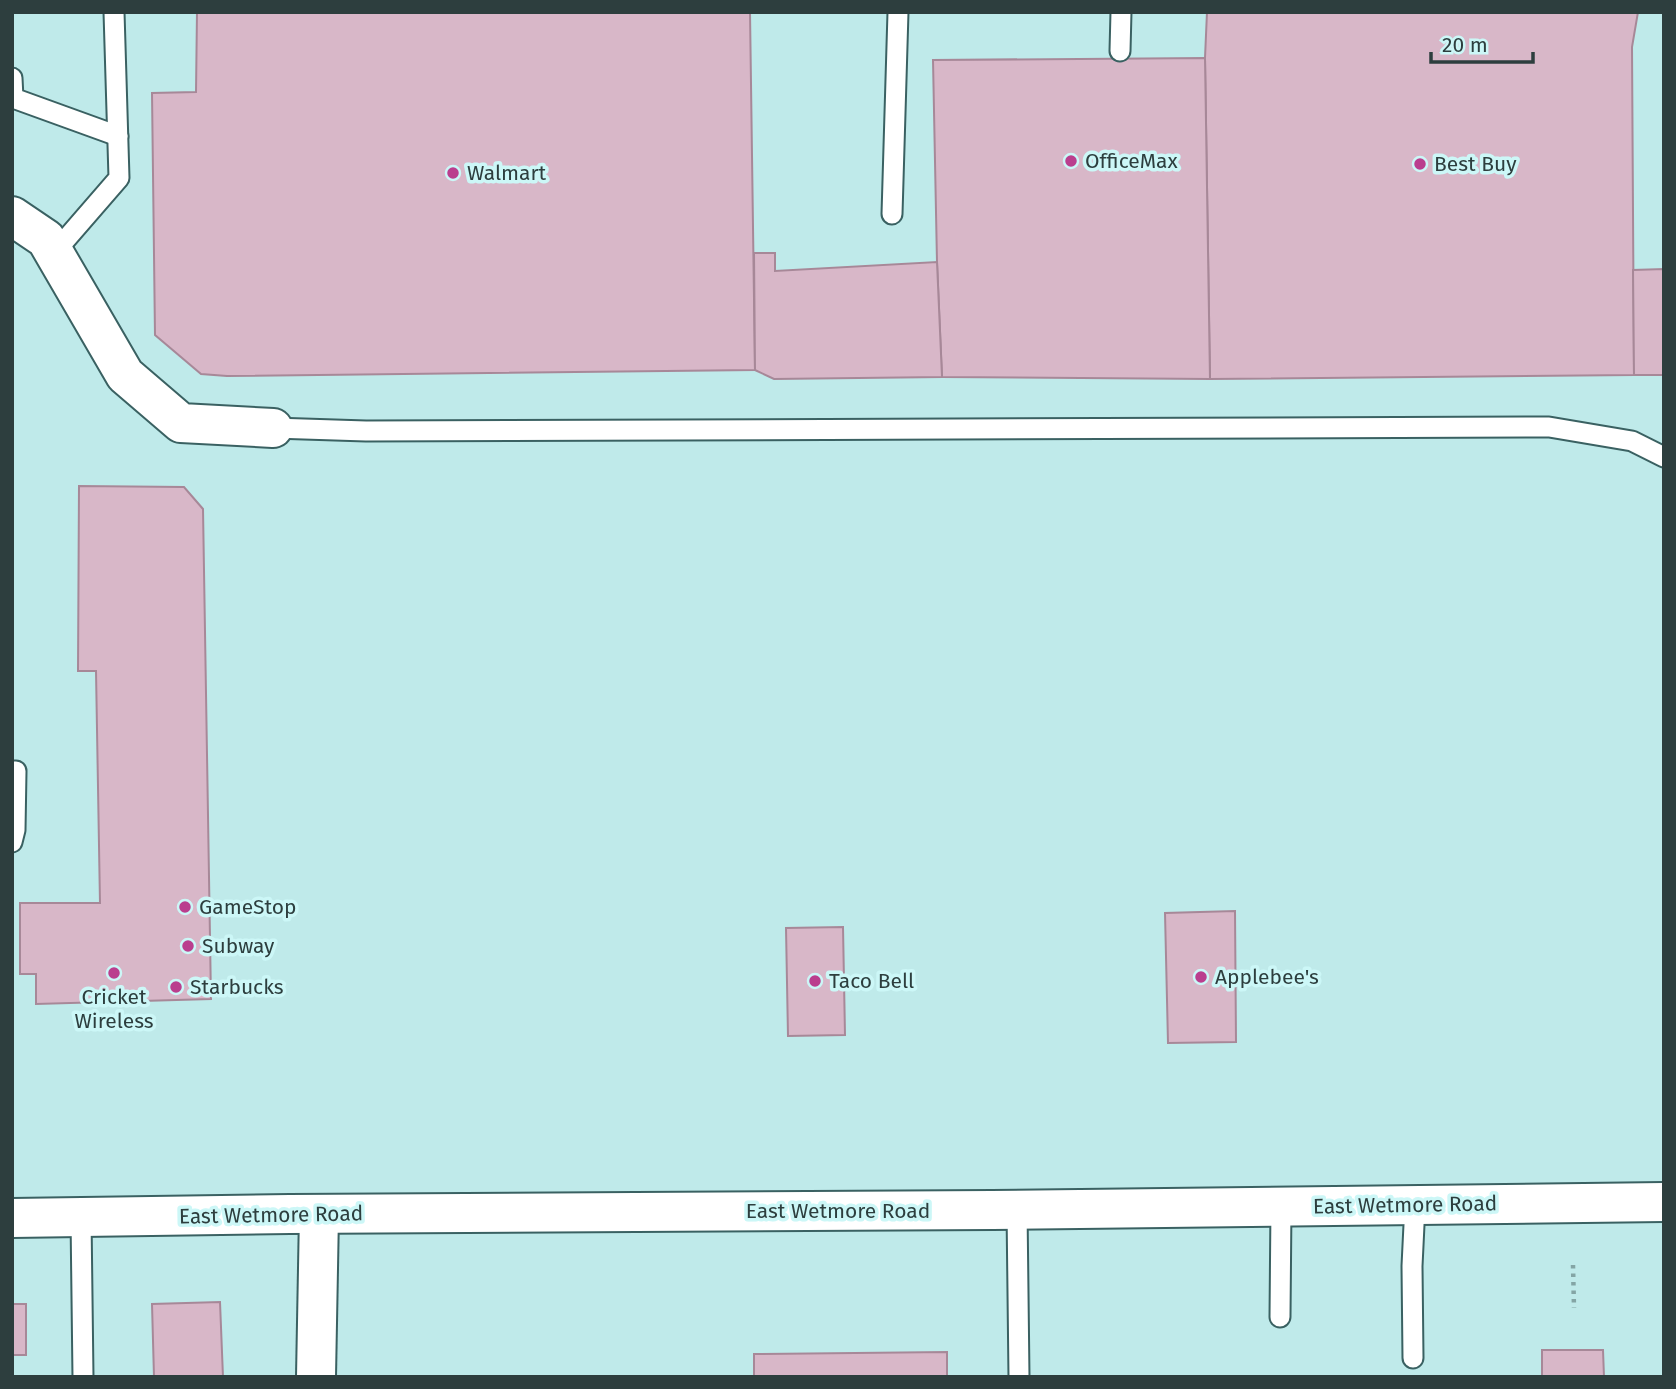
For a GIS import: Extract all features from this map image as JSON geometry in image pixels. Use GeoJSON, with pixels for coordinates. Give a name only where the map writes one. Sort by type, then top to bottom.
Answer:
{"type":"FeatureCollection","features":[{"type":"Feature","properties":{"kind":"main road"},"geometry":{"type":"LineString","coordinates":[[12,216],[46,239],[125,375],[181,423],[273,428]]}},
{"type":"Feature","properties":{"kind":"main road","name":"East Wetmore Road"},"geometry":{"type":"LineString","coordinates":[[12,1218],[1664,1202]]}},
{"type":"Feature","properties":{"kind":"main road"},"geometry":{"type":"LineString","coordinates":[[316,1377],[319,1214]]}},
{"type":"Feature","properties":{"kind":"lane"},"geometry":{"type":"LineString","coordinates":[[54,253],[119,178],[114,12]]}},
{"type":"Feature","properties":{"kind":"lane"},"geometry":{"type":"LineString","coordinates":[[892,214],[898,12]]}},
{"type":"Feature","properties":{"kind":"lane"},"geometry":{"type":"LineString","coordinates":[[1121,12],[1121,51]]}},
{"type":"Feature","properties":{"kind":"lane"},"geometry":{"type":"LineString","coordinates":[[12,78],[13,99],[118,136]]}},
{"type":"Feature","properties":{"kind":"lane"},"geometry":{"type":"LineString","coordinates":[[273,428],[379,431],[1549,427],[1632,441],[1664,457]]}},
{"type":"Feature","properties":{"kind":"lane"},"geometry":{"type":"LineString","coordinates":[[12,771],[16,771],[15,830],[12,842]]}},
{"type":"Feature","properties":{"kind":"lane"},"geometry":{"type":"LineString","coordinates":[[1413,1357],[1412,1266],[1415,1205]]}},
{"type":"Feature","properties":{"kind":"lane"},"geometry":{"type":"LineString","coordinates":[[1280,1317],[1281,1206]]}},
{"type":"Feature","properties":{"kind":"lane"},"geometry":{"type":"LineString","coordinates":[[1017,1209],[1019,1377]]}},
{"type":"Feature","properties":{"kind":"lane"},"geometry":{"type":"LineString","coordinates":[[81,1217],[83,1377]]}},
{"type":"Feature","properties":{"kind":"path"},"geometry":{"type":"LineString","coordinates":[[1573,1265],[1574,1308]]}},
{"type":"Feature","properties":{"kind":"building","name":"Walmart"},"geometry":{"type":"Polygon","coordinates":[[[197,12],[750,12],[755,370],[227,376],[201,374],[155,335],[152,93],[196,92],[197,12]]]}},
{"type":"Feature","properties":{"kind":"building","name":"Best Buy"},"geometry":{"type":"Polygon","coordinates":[[[1207,12],[1638,12],[1632,47],[1634,375],[1210,379],[1205,58],[1207,12]]]}},
{"type":"Feature","properties":{"kind":"building","name":"OfficeMax"},"geometry":{"type":"Polygon","coordinates":[[[1205,58],[1210,379],[942,377],[933,60],[1205,58]]]}},
{"type":"Feature","properties":{"kind":"building"},"geometry":{"type":"Polygon","coordinates":[[[754,253],[775,253],[775,271],[937,262],[942,377],[774,379],[755,370],[754,253]]]}},
{"type":"Feature","properties":{"kind":"building"},"geometry":{"type":"Polygon","coordinates":[[[1664,269],[1664,375],[1634,375],[1633,270],[1664,269]]]}},
{"type":"Feature","properties":{"kind":"building"},"geometry":{"type":"Polygon","coordinates":[[[79,486],[184,487],[203,509],[211,999],[36,1004],[36,974],[20,974],[20,903],[100,903],[96,671],[78,671],[79,486]]]}},
{"type":"Feature","properties":{"kind":"building","name":"Applebee's"},"geometry":{"type":"Polygon","coordinates":[[[1235,911],[1236,1042],[1168,1043],[1165,913],[1235,911]]]}},
{"type":"Feature","properties":{"kind":"building","name":"Taco Bell"},"geometry":{"type":"Polygon","coordinates":[[[843,927],[845,1035],[788,1036],[786,928],[843,927]]]}},
{"type":"Feature","properties":{"kind":"building"},"geometry":{"type":"Polygon","coordinates":[[[220,1302],[223,1377],[154,1377],[152,1304],[220,1302]]]}},
{"type":"Feature","properties":{"kind":"building"},"geometry":{"type":"Polygon","coordinates":[[[12,1304],[26,1304],[26,1355],[12,1355],[12,1304]]]}},
{"type":"Feature","properties":{"kind":"building"},"geometry":{"type":"Polygon","coordinates":[[[1542,1350],[1603,1350],[1604,1377],[1542,1377],[1542,1350]]]}},
{"type":"Feature","properties":{"kind":"building"},"geometry":{"type":"Polygon","coordinates":[[[947,1352],[947,1377],[754,1377],[754,1354],[947,1352]]]}},
{"type":"Feature","properties":{"kind":"place","name":"OfficeMax"},"geometry":{"type":"Point","coordinates":[1071,161]}},
{"type":"Feature","properties":{"kind":"place","name":"Best Buy"},"geometry":{"type":"Point","coordinates":[1420,164]}},
{"type":"Feature","properties":{"kind":"place","name":"Walmart"},"geometry":{"type":"Point","coordinates":[453,173]}},
{"type":"Feature","properties":{"kind":"place","name":"GameStop"},"geometry":{"type":"Point","coordinates":[185,907]}},
{"type":"Feature","properties":{"kind":"place","name":"Subway"},"geometry":{"type":"Point","coordinates":[188,946]}},
{"type":"Feature","properties":{"kind":"place","name":"Cricket Wireless"},"geometry":{"type":"Point","coordinates":[114,973]}},
{"type":"Feature","properties":{"kind":"place","name":"Applebee's"},"geometry":{"type":"Point","coordinates":[1201,977]}},
{"type":"Feature","properties":{"kind":"place","name":"Taco Bell"},"geometry":{"type":"Point","coordinates":[815,981]}},
{"type":"Feature","properties":{"kind":"place","name":"Starbucks"},"geometry":{"type":"Point","coordinates":[176,987]}}]}
